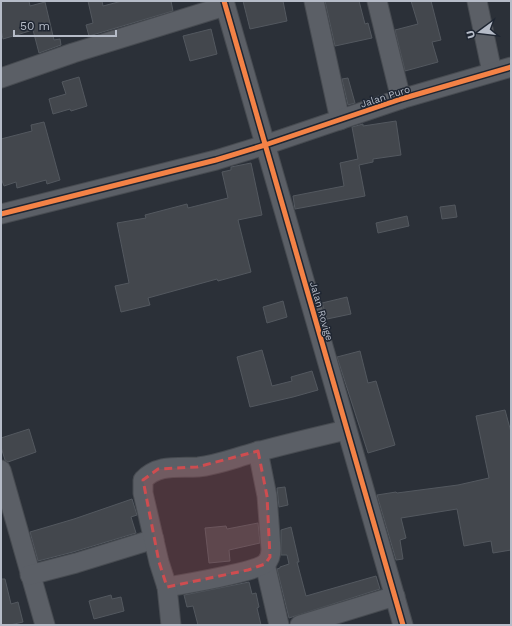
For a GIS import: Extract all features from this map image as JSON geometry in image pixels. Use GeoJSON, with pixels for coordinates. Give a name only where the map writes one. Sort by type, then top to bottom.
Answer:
{"type":"FeatureCollection","features":[{"type":"Feature","properties":{"kind":"street"},"geometry":{"type":"LineString","coordinates":[[314,1],[340,120]]}},
{"type":"Feature","properties":{"kind":"street"},"geometry":{"type":"LineString","coordinates":[[377,1],[401,100]]}},
{"type":"Feature","properties":{"kind":"street"},"geometry":{"type":"LineString","coordinates":[[476,1],[492,72]]}},
{"type":"Feature","properties":{"kind":"street"},"geometry":{"type":"LineString","coordinates":[[1,78],[225,4]]}},
{"type":"Feature","properties":{"kind":"street","name":"Jalan Rovige"},"geometry":{"type":"LineString","coordinates":[[225,4],[403,625]]}},
{"type":"Feature","properties":{"kind":"street","name":"Jalan Puro"},"geometry":{"type":"LineString","coordinates":[[1,214],[208,162],[511,66]]}},
{"type":"Feature","properties":{"kind":"street"},"geometry":{"type":"LineString","coordinates":[[172,625],[167,587],[159,562],[143,493],[143,480],[158,469],[172,467],[197,467],[222,463],[258,451],[346,430]]}},
{"type":"Feature","properties":{"kind":"street"},"geometry":{"type":"LineString","coordinates":[[167,587],[248,570],[265,564],[270,557],[272,549],[267,496],[258,451]]}},
{"type":"Feature","properties":{"kind":"street"},"geometry":{"type":"LineString","coordinates":[[1,470],[45,625]]}},
{"type":"Feature","properties":{"kind":"street"},"geometry":{"type":"LineString","coordinates":[[30,575],[154,539]]}},
{"type":"Feature","properties":{"kind":"street"},"geometry":{"type":"LineString","coordinates":[[265,564],[279,625]]}},
{"type":"Feature","properties":{"kind":"street"},"geometry":{"type":"LineString","coordinates":[[300,625],[395,596]]}},
{"type":"Feature","properties":{"kind":"highlighted area"},"geometry":{"type":"Polygon","coordinates":[[[258,451],[267,496],[270,557],[265,564],[248,570],[167,587],[159,562],[143,480],[158,469],[197,467],[258,451]]]}},
{"type":"Feature","properties":{"kind":"building"},"geometry":{"type":"Polygon","coordinates":[[[1,1],[29,1],[30,6],[45,2],[54,40],[60,39],[61,45],[39,53],[33,30],[3,39],[1,30],[1,1]]]}},
{"type":"Feature","properties":{"kind":"building"},"geometry":{"type":"Polygon","coordinates":[[[88,1],[102,1],[103,6],[122,1],[171,1],[173,11],[89,36],[86,25],[93,23],[88,1]]]}},
{"type":"Feature","properties":{"kind":"building"},"geometry":{"type":"Polygon","coordinates":[[[243,1],[283,1],[287,21],[250,29],[243,1]]]}},
{"type":"Feature","properties":{"kind":"building"},"geometry":{"type":"Polygon","coordinates":[[[325,1],[359,1],[365,24],[368,23],[372,38],[335,46],[325,1]]]}},
{"type":"Feature","properties":{"kind":"building"},"geometry":{"type":"Polygon","coordinates":[[[411,1],[431,1],[441,40],[432,42],[438,62],[405,71],[395,30],[418,24],[411,1]]]}},
{"type":"Feature","properties":{"kind":"building"},"geometry":{"type":"Polygon","coordinates":[[[211,29],[217,54],[190,61],[183,36],[211,29]]]}},
{"type":"Feature","properties":{"kind":"building"},"geometry":{"type":"Polygon","coordinates":[[[79,77],[87,106],[71,111],[70,109],[53,114],[49,99],[66,94],[62,82],[79,77]]]}},
{"type":"Feature","properties":{"kind":"building"},"geometry":{"type":"Polygon","coordinates":[[[348,78],[355,103],[348,105],[342,79],[348,78]]]}},
{"type":"Feature","properties":{"kind":"building"},"geometry":{"type":"Polygon","coordinates":[[[396,121],[401,155],[373,159],[373,162],[359,165],[365,196],[295,209],[293,196],[344,186],[340,163],[358,159],[352,127],[363,124],[363,126],[396,121]]]}},
{"type":"Feature","properties":{"kind":"building"},"geometry":{"type":"Polygon","coordinates":[[[44,122],[60,180],[47,184],[46,180],[17,188],[16,182],[4,186],[1,178],[1,139],[32,131],[31,125],[44,122]]]}},
{"type":"Feature","properties":{"kind":"building"},"geometry":{"type":"Polygon","coordinates":[[[251,163],[262,215],[238,220],[251,272],[218,281],[217,279],[148,298],[150,305],[121,312],[115,286],[129,283],[117,223],[146,218],[145,215],[187,204],[188,208],[228,198],[222,172],[231,170],[231,167],[251,163]]]}},
{"type":"Feature","properties":{"kind":"building"},"geometry":{"type":"Polygon","coordinates":[[[455,205],[457,217],[442,219],[440,207],[455,205]]]}},
{"type":"Feature","properties":{"kind":"building"},"geometry":{"type":"Polygon","coordinates":[[[407,216],[409,226],[378,233],[376,223],[407,216]]]}},
{"type":"Feature","properties":{"kind":"building"},"geometry":{"type":"Polygon","coordinates":[[[347,297],[351,314],[327,319],[322,303],[347,297]]]}},
{"type":"Feature","properties":{"kind":"building"},"geometry":{"type":"Polygon","coordinates":[[[283,301],[287,317],[267,323],[263,307],[283,301]]]}},
{"type":"Feature","properties":{"kind":"building"},"geometry":{"type":"Polygon","coordinates":[[[262,350],[272,386],[292,381],[291,377],[312,371],[318,390],[250,407],[237,357],[262,350]]]}},
{"type":"Feature","properties":{"kind":"building"},"geometry":{"type":"Polygon","coordinates":[[[360,351],[368,383],[376,381],[395,445],[368,453],[337,357],[360,351]]]}},
{"type":"Feature","properties":{"kind":"building"},"geometry":{"type":"Polygon","coordinates":[[[505,410],[511,432],[511,550],[493,553],[491,541],[464,546],[457,509],[401,518],[406,538],[400,540],[403,559],[396,560],[377,495],[458,485],[489,478],[476,416],[505,410]]]}},
{"type":"Feature","properties":{"kind":"building"},"geometry":{"type":"Polygon","coordinates":[[[29,429],[36,452],[8,462],[5,460],[1,447],[1,438],[29,429]]]}},
{"type":"Feature","properties":{"kind":"building"},"geometry":{"type":"Polygon","coordinates":[[[285,487],[288,505],[279,507],[277,488],[285,487]]]}},
{"type":"Feature","properties":{"kind":"building"},"geometry":{"type":"Polygon","coordinates":[[[132,499],[137,515],[131,517],[136,533],[38,561],[30,532],[132,499]]]}},
{"type":"Feature","properties":{"kind":"building"},"geometry":{"type":"Polygon","coordinates":[[[258,523],[260,543],[229,550],[230,561],[209,563],[205,528],[226,526],[227,529],[258,523]]]}},
{"type":"Feature","properties":{"kind":"building"},"geometry":{"type":"Polygon","coordinates":[[[291,527],[299,562],[297,562],[306,596],[376,576],[380,589],[289,618],[277,569],[289,564],[287,555],[281,555],[281,530],[291,527]]]}},
{"type":"Feature","properties":{"kind":"building"},"geometry":{"type":"Polygon","coordinates":[[[1,579],[5,579],[11,604],[18,602],[23,622],[10,625],[1,625],[1,579]]]}},
{"type":"Feature","properties":{"kind":"building"},"geometry":{"type":"Polygon","coordinates":[[[249,582],[252,594],[256,593],[259,607],[257,608],[261,625],[198,625],[193,606],[187,607],[184,595],[249,582]]]}},
{"type":"Feature","properties":{"kind":"building"},"geometry":{"type":"Polygon","coordinates":[[[111,595],[112,599],[121,597],[124,611],[94,619],[89,601],[111,595]]]}},
{"type":"Feature","properties":{"kind":"cycle path"},"geometry":{"type":"LineString","coordinates":[[224,1],[403,625]]}},
{"type":"Feature","properties":{"kind":"cycle path"},"geometry":{"type":"LineString","coordinates":[[1,214],[216,160],[401,99],[511,67]]}}]}
